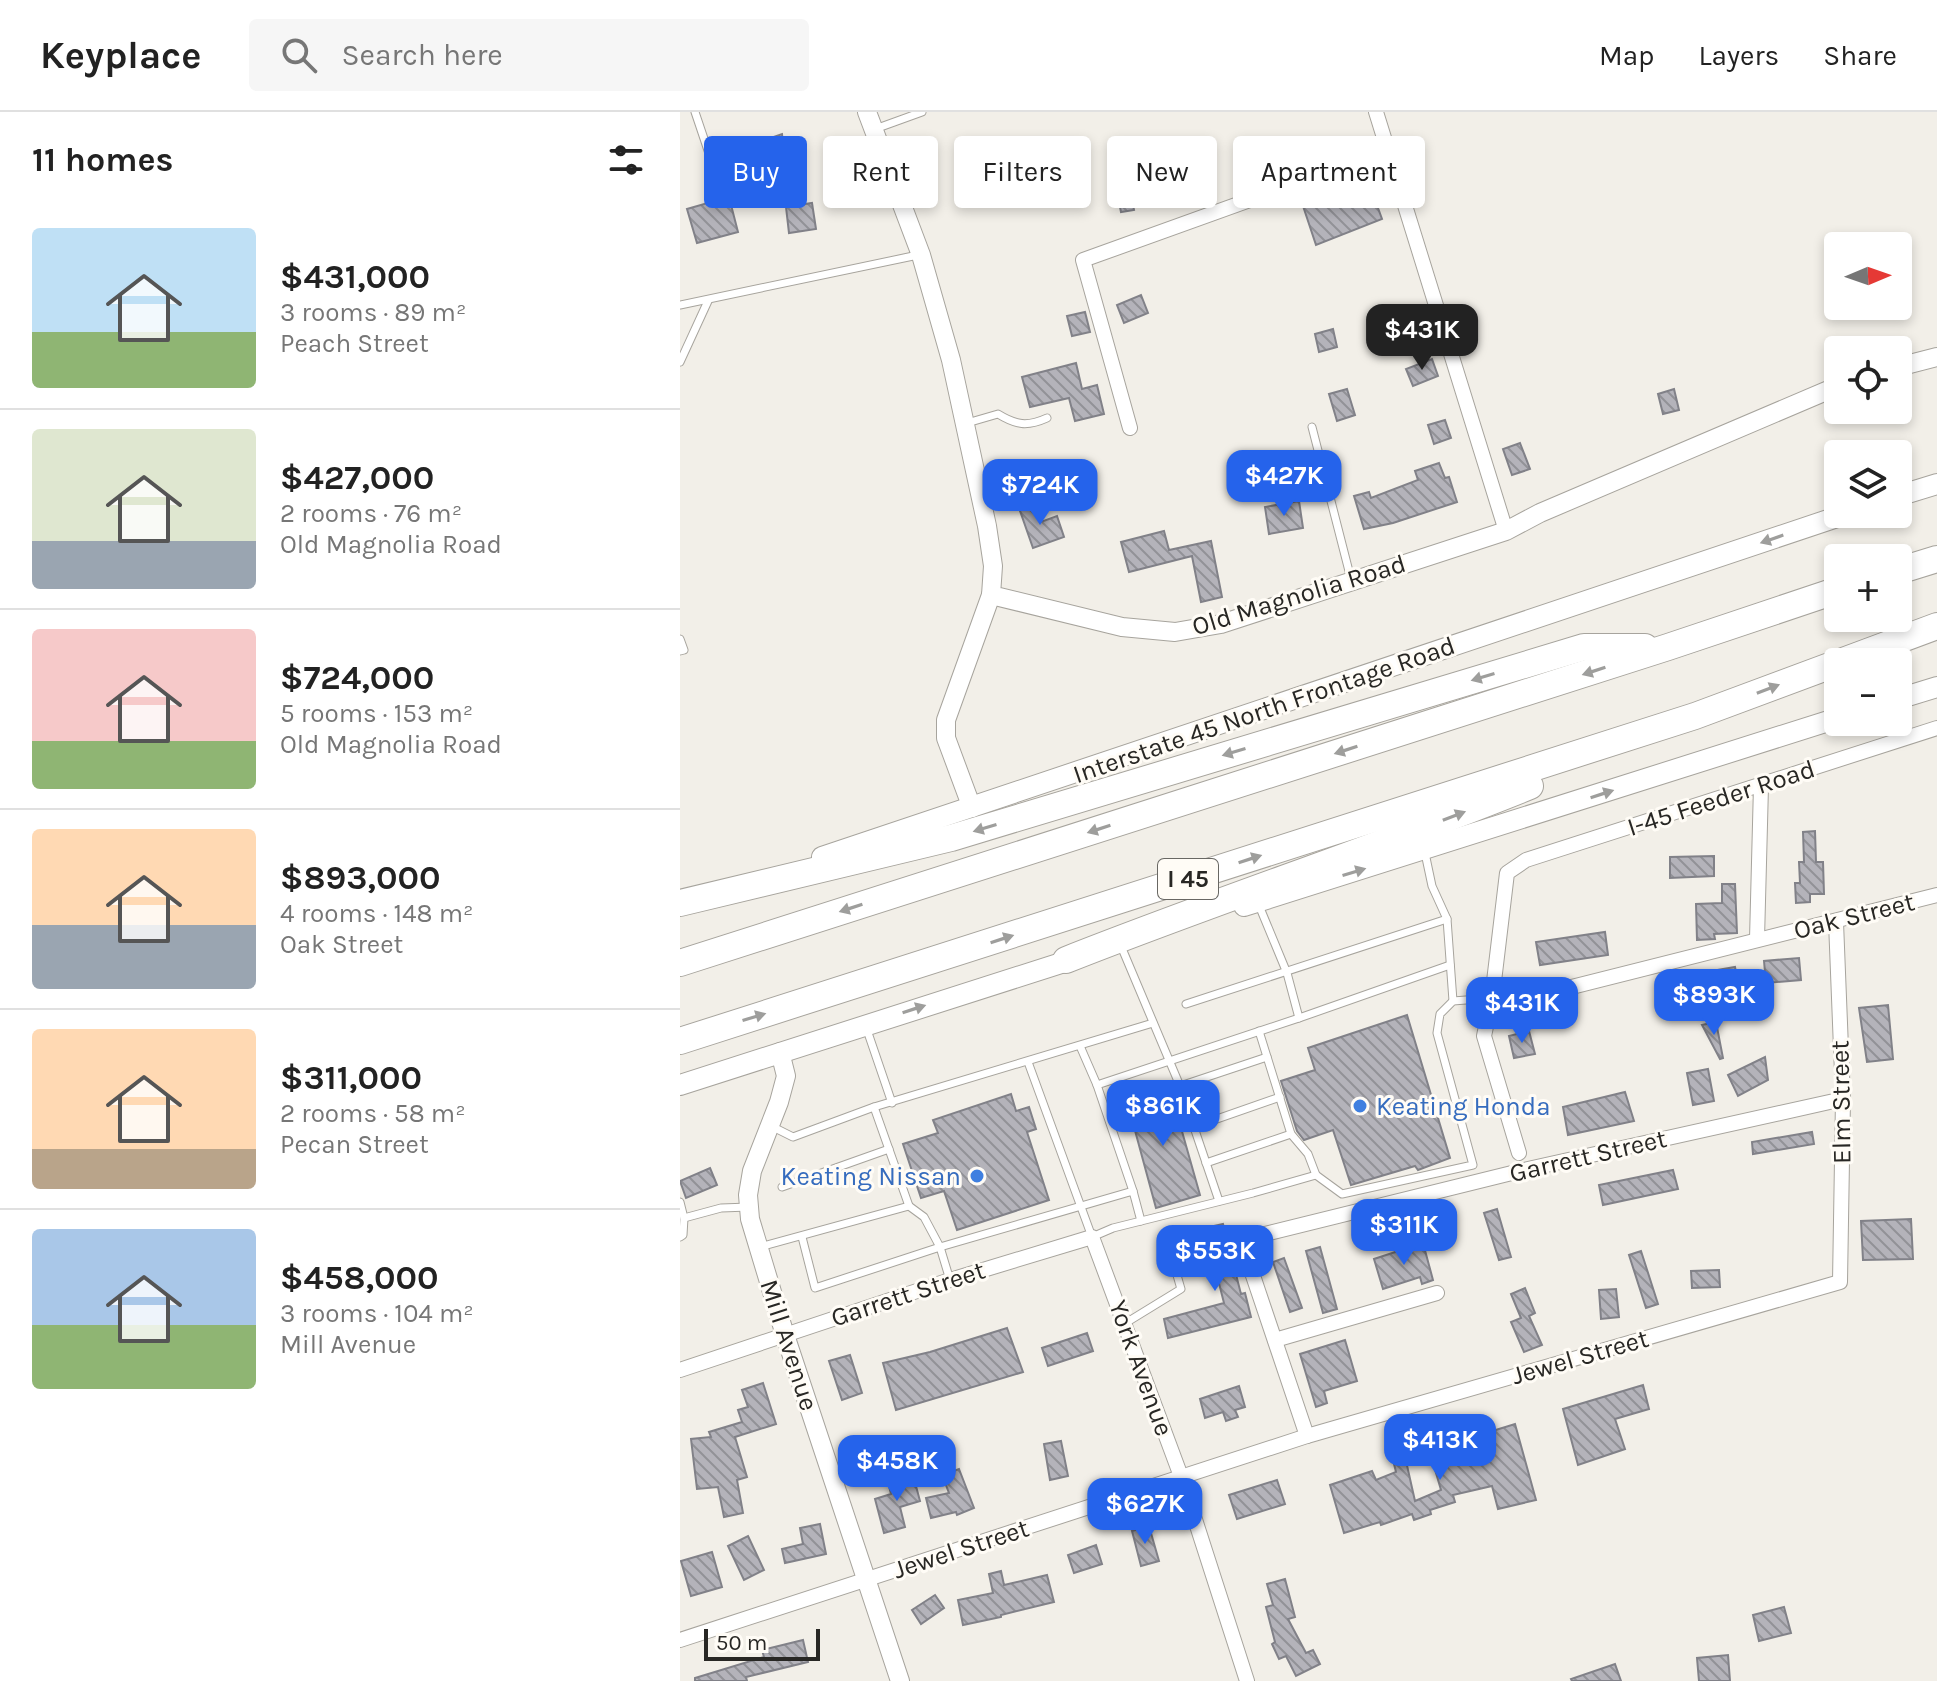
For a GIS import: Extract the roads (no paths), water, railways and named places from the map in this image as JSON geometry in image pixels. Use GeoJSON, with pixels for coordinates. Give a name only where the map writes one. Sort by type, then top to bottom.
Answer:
{"type":"FeatureCollection","features":[{"type":"Feature","properties":{"kind":"highway"},"geometry":{"type":"LineString","coordinates":[[1912,567],[1937,559]]}},
{"type":"Feature","properties":{"kind":"highway"},"geometry":{"type":"LineString","coordinates":[[680,963],[1824,595]]}},
{"type":"Feature","properties":{"kind":"highway","name":"I 45"},"geometry":{"type":"LineString","coordinates":[[680,1041],[1695,716],[1937,626]]}},
{"type":"Feature","properties":{"kind":"highway"},"geometry":{"type":"LineString","coordinates":[[680,902],[951,838],[1584,647],[1668,647]]}},
{"type":"Feature","properties":{"kind":"highway"},"geometry":{"type":"LineString","coordinates":[[1066,960],[1187,912],[1496,800],[1695,716]]}},
{"type":"Feature","properties":{"kind":"main road"},"geometry":{"type":"LineString","coordinates":[[1912,492],[1937,484]]}},
{"type":"Feature","properties":{"kind":"main road","name":"Interstate 45 North Frontage Road"},"geometry":{"type":"LineString","coordinates":[[680,902],[895,835],[1824,521]]}},
{"type":"Feature","properties":{"kind":"main road"},"geometry":{"type":"LineString","coordinates":[[1912,694],[1932,688]]}},
{"type":"Feature","properties":{"kind":"main road"},"geometry":{"type":"LineString","coordinates":[[680,1085],[1066,960],[1121,946],[1824,722]]}},
{"type":"Feature","properties":{"kind":"street"},"geometry":{"type":"LineString","coordinates":[[1376,112],[1384,136]]}},
{"type":"Feature","properties":{"kind":"street"},"geometry":{"type":"LineString","coordinates":[[871,120],[921,255],[951,360],[993,566],[991,595],[946,720],[946,738],[972,808]]}},
{"type":"Feature","properties":{"kind":"street"},"geometry":{"type":"LineString","coordinates":[[1130,428],[1083,260],[1233,206]]}},
{"type":"Feature","properties":{"kind":"street"},"geometry":{"type":"LineString","coordinates":[[1407,208],[1506,531]]}},
{"type":"Feature","properties":{"kind":"street"},"geometry":{"type":"LineString","coordinates":[[1912,363],[1937,357]]}},
{"type":"Feature","properties":{"kind":"street","name":"Old Magnolia Road"},"geometry":{"type":"LineString","coordinates":[[991,595],[1122,627],[1175,632],[1221,624],[1506,531],[1540,513],[1824,392]]}},
{"type":"Feature","properties":{"kind":"street","name":"I-45 Feeder Road"},"geometry":{"type":"LineString","coordinates":[[1492,998],[1507,873],[1526,860],[1937,728]]}},
{"type":"Feature","properties":{"kind":"street"},"geometry":{"type":"LineString","coordinates":[[1757,939],[1761,786]]}},
{"type":"Feature","properties":{"kind":"street","name":"Oak Street"},"geometry":{"type":"LineString","coordinates":[[1492,998],[1520,1000],[1937,895]]}},
{"type":"Feature","properties":{"kind":"street","name":"Elm Street"},"geometry":{"type":"LineString","coordinates":[[1836,922],[1843,1099],[1840,1282]]}},
{"type":"Feature","properties":{"kind":"street"},"geometry":{"type":"LineString","coordinates":[[1492,998],[1484,1036],[1519,1153]]}},
{"type":"Feature","properties":{"kind":"street","name":"Mill Avenue"},"geometry":{"type":"LineString","coordinates":[[780,1052],[786,1076],[752,1171],[749,1207],[758,1248],[785,1335],[900,1681]]}},
{"type":"Feature","properties":{"kind":"street","name":"Garrett Street"},"geometry":{"type":"LineString","coordinates":[[1275,1340],[1241,1240],[1524,1170],[1843,1099]]}},
{"type":"Feature","properties":{"kind":"street","name":"Garrett Street"},"geometry":{"type":"LineString","coordinates":[[680,1370],[950,1280],[1092,1237]]}},
{"type":"Feature","properties":{"kind":"street","name":"York Avenue"},"geometry":{"type":"LineString","coordinates":[[1092,1237],[1182,1479],[1247,1681]]}},
{"type":"Feature","properties":{"kind":"street","name":"Jewel Street"},"geometry":{"type":"LineString","coordinates":[[680,1640],[1307,1436],[1840,1282]]}},
{"type":"Feature","properties":{"kind":"street"},"geometry":{"type":"LineString","coordinates":[[1307,1436],[1275,1340],[1437,1293]]}},
{"type":"Feature","properties":{"kind":"lane"},"geometry":{"type":"LineString","coordinates":[[695,112],[704,139]]}},
{"type":"Feature","properties":{"kind":"lane"},"geometry":{"type":"LineString","coordinates":[[871,120],[922,112]]}},
{"type":"Feature","properties":{"kind":"lane"},"geometry":{"type":"LineString","coordinates":[[680,305],[921,255]]}},
{"type":"Feature","properties":{"kind":"lane"},"geometry":{"type":"LineString","coordinates":[[680,362],[708,301]]}},
{"type":"Feature","properties":{"kind":"lane"},"geometry":{"type":"LineString","coordinates":[[965,423],[998,414],[1013,424],[1030,426],[1047,418]]}},
{"type":"Feature","properties":{"kind":"lane"},"geometry":{"type":"LineString","coordinates":[[1312,427],[1352,581]]}},
{"type":"Feature","properties":{"kind":"lane"},"geometry":{"type":"LineString","coordinates":[[680,639],[684,650],[680,651]]}},
{"type":"Feature","properties":{"kind":"lane"},"geometry":{"type":"LineString","coordinates":[[1424,851],[1432,886],[1447,919],[1453,1001]]}},
{"type":"Feature","properties":{"kind":"lane"},"geometry":{"type":"LineString","coordinates":[[1257,901],[1287,973],[1299,1018]]}},
{"type":"Feature","properties":{"kind":"lane"},"geometry":{"type":"LineString","coordinates":[[1186,1004],[1447,919]]}},
{"type":"Feature","properties":{"kind":"lane"},"geometry":{"type":"LineString","coordinates":[[1121,946],[1180,1086],[1219,1201]]}},
{"type":"Feature","properties":{"kind":"lane"},"geometry":{"type":"LineString","coordinates":[[1097,1085],[1450,965]]}},
{"type":"Feature","properties":{"kind":"lane"},"geometry":{"type":"LineString","coordinates":[[1259,1031],[1291,1134],[1308,1154],[1316,1175],[1342,1194],[1473,1165],[1437,1033],[1440,1014],[1453,1001],[1492,998]]}},
{"type":"Feature","properties":{"kind":"lane"},"geometry":{"type":"LineString","coordinates":[[769,1125],[793,1137],[874,1107],[1153,1023]]}},
{"type":"Feature","properties":{"kind":"lane"},"geometry":{"type":"LineString","coordinates":[[865,1025],[892,1103]]}},
{"type":"Feature","properties":{"kind":"lane"},"geometry":{"type":"LineString","coordinates":[[1080,1046],[1097,1085],[1141,1221]]}},
{"type":"Feature","properties":{"kind":"lane"},"geometry":{"type":"LineString","coordinates":[[1180,1086],[1267,1057]]}},
{"type":"Feature","properties":{"kind":"lane"},"geometry":{"type":"LineString","coordinates":[[1028,1062],[1092,1237],[1113,1228],[1316,1175]]}},
{"type":"Feature","properties":{"kind":"lane"},"geometry":{"type":"LineString","coordinates":[[1194,1127],[1280,1097]]}},
{"type":"Feature","properties":{"kind":"lane"},"geometry":{"type":"LineString","coordinates":[[874,1107],[909,1206],[924,1217],[940,1247],[950,1280]]}},
{"type":"Feature","properties":{"kind":"lane"},"geometry":{"type":"LineString","coordinates":[[1206,1163],[1291,1134]]}},
{"type":"Feature","properties":{"kind":"lane"},"geometry":{"type":"LineString","coordinates":[[782,1187],[889,1149]]}},
{"type":"Feature","properties":{"kind":"lane"},"geometry":{"type":"LineString","coordinates":[[802,1237],[815,1288],[940,1247],[1133,1191]]}},
{"type":"Feature","properties":{"kind":"lane"},"geometry":{"type":"LineString","coordinates":[[680,1202],[684,1218],[683,1235],[680,1237]]}},
{"type":"Feature","properties":{"kind":"lane"},"geometry":{"type":"LineString","coordinates":[[758,1248],[909,1206]]}},
{"type":"Feature","properties":{"kind":"lane"},"geometry":{"type":"LineString","coordinates":[[684,1218],[721,1208],[749,1207]]}},
{"type":"Feature","properties":{"kind":"lane"},"geometry":{"type":"LineString","coordinates":[[1124,1324],[1181,1289],[1170,1251]]}},
{"type":"Feature","properties":{"kind":"place","name":"Keating Honda"},"geometry":{"type":"Point","coordinates":[1360,1106]}},
{"type":"Feature","properties":{"kind":"place","name":"Keating Nissan"},"geometry":{"type":"Point","coordinates":[977,1176]}}]}
